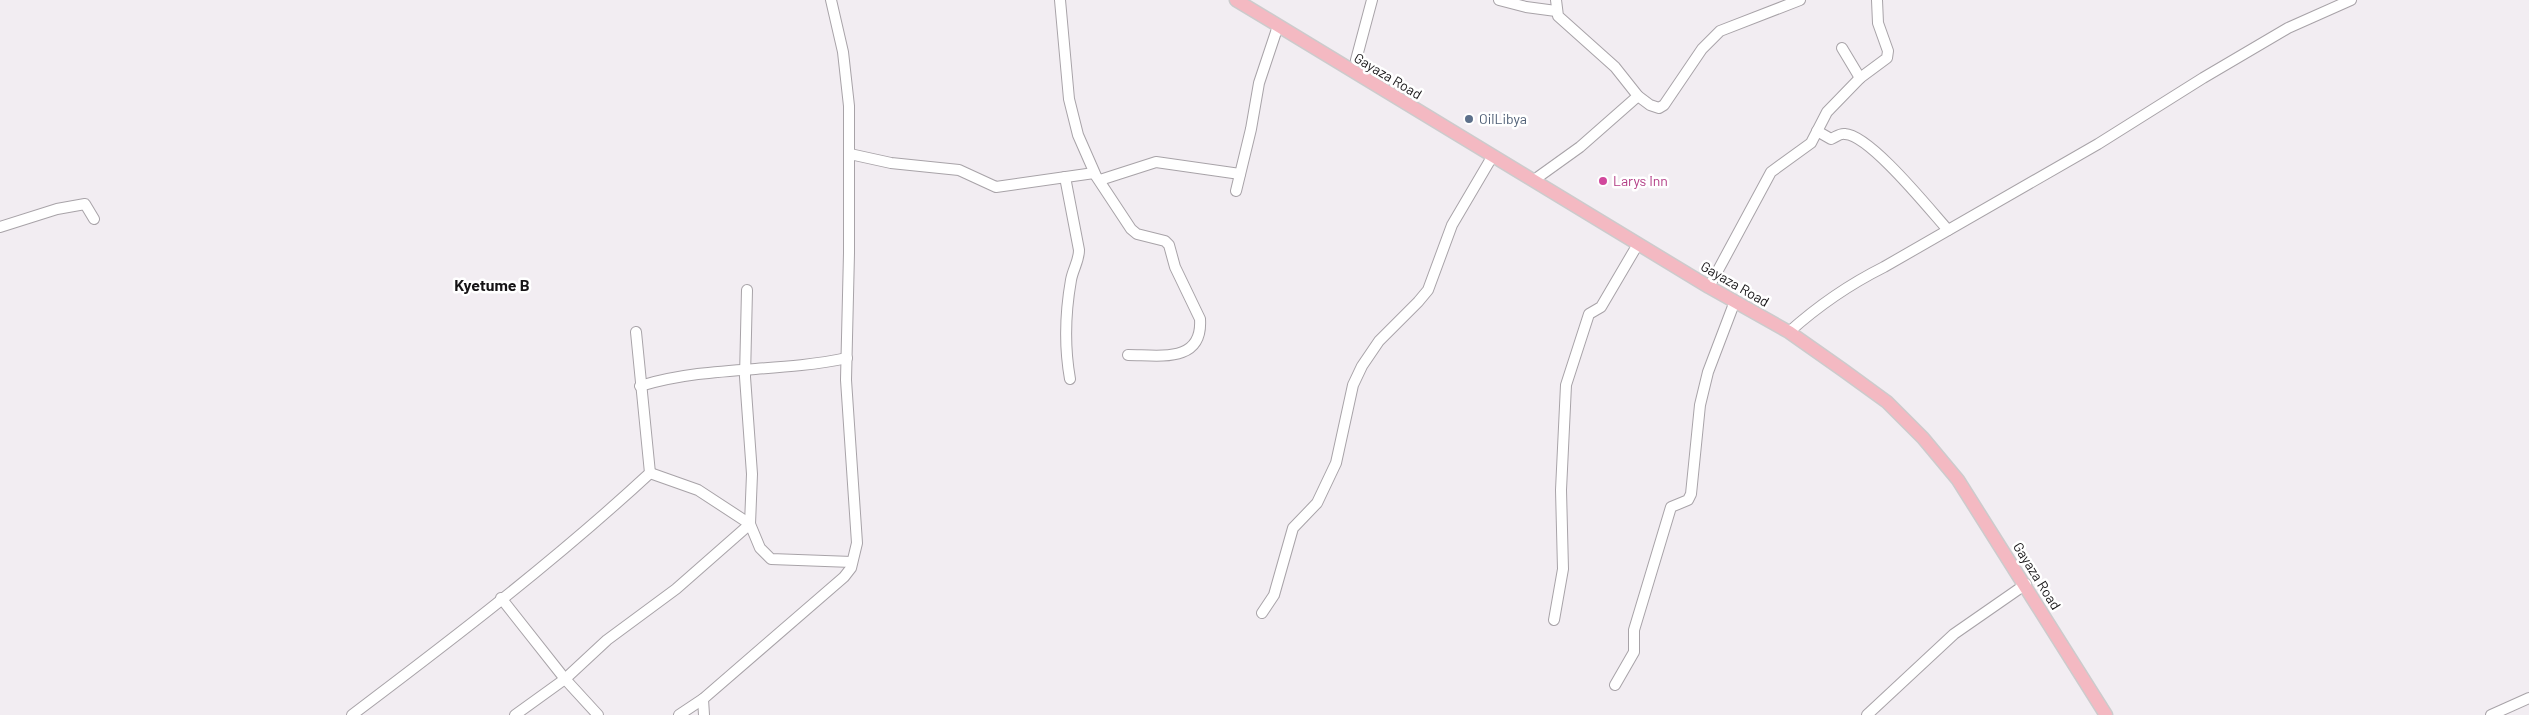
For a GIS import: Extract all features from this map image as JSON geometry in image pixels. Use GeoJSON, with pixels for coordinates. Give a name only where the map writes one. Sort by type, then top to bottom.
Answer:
{"type":"FeatureCollection","features":[{"type":"Feature","properties":{"kind":"main road","name":"Gayaza Road"},"geometry":{"type":"LineString","coordinates":[[1236,0],[1492,157],[1534,180],[1709,287],[1789,332],[1887,402],[1923,438],[1958,480],[2026,584],[2106,715]]}},
{"type":"Feature","properties":{"kind":"street"},"geometry":{"type":"LineString","coordinates":[[679,715],[703,699],[844,576],[852,562],[857,543],[854,471],[848,423],[850,154],[847,81],[831,0]]}},
{"type":"Feature","properties":{"kind":"street"},"geometry":{"type":"LineString","coordinates":[[1060,0],[1064,55],[1072,116],[1086,156],[1131,229],[1137,234],[1160,239],[1169,245],[1175,267],[1200,319],[1200,328],[1194,343],[1187,352],[1173,355],[1128,355]]}},
{"type":"Feature","properties":{"kind":"street"},"geometry":{"type":"LineString","coordinates":[[1356,60],[1372,0]]}},
{"type":"Feature","properties":{"kind":"street"},"geometry":{"type":"LineString","coordinates":[[1499,0],[1526,7],[1556,5],[1564,22],[1615,66],[1638,96],[1650,105],[1661,107],[1702,49],[1720,31],[1800,0]]}},
{"type":"Feature","properties":{"kind":"street"},"geometry":{"type":"LineString","coordinates":[[1770,0],[1772,11]]}},
{"type":"Feature","properties":{"kind":"street"},"geometry":{"type":"LineString","coordinates":[[1709,287],[1771,172],[1811,143],[1826,112],[1860,78],[1884,62],[1888,55],[1879,29],[1877,0]]}},
{"type":"Feature","properties":{"kind":"street"},"geometry":{"type":"LineString","coordinates":[[1789,332],[1823,302],[1846,286],[2098,144],[2203,78],[2288,28],[2351,0]]}},
{"type":"Feature","properties":{"kind":"street"},"geometry":{"type":"LineString","coordinates":[[1236,191],[1259,83],[1278,26]]}},
{"type":"Feature","properties":{"kind":"street"},"geometry":{"type":"LineString","coordinates":[[1842,48],[1860,78]]}},
{"type":"Feature","properties":{"kind":"street"},"geometry":{"type":"LineString","coordinates":[[1534,180],[1580,148],[1638,96]]}},
{"type":"Feature","properties":{"kind":"street"},"geometry":{"type":"LineString","coordinates":[[1817,131],[1831,139],[1839,135],[1850,135],[1884,158],[1948,230]]}},
{"type":"Feature","properties":{"kind":"street"},"geometry":{"type":"LineString","coordinates":[[850,154],[891,163],[959,170],[996,187],[1097,176],[1156,162],[1240,174]]}},
{"type":"Feature","properties":{"kind":"street"},"geometry":{"type":"LineString","coordinates":[[1262,613],[1274,595],[1293,528],[1317,503],[1336,462],[1353,385],[1362,366],[1379,340],[1428,290],[1452,225],[1492,157]]}},
{"type":"Feature","properties":{"kind":"street"},"geometry":{"type":"LineString","coordinates":[[1065,178],[1079,250],[1079,258],[1071,280],[1064,331],[1065,353],[1070,379]]}},
{"type":"Feature","properties":{"kind":"street"},"geometry":{"type":"LineString","coordinates":[[0,226],[57,209],[85,204],[94,219]]}},
{"type":"Feature","properties":{"kind":"street"},"geometry":{"type":"LineString","coordinates":[[1554,620],[1563,569],[1561,490],[1566,385],[1589,314],[1601,307],[1638,244]]}},
{"type":"Feature","properties":{"kind":"street"},"geometry":{"type":"LineString","coordinates":[[747,290],[745,368],[752,474],[750,524],[760,548],[771,559],[852,562]]}},
{"type":"Feature","properties":{"kind":"street"},"geometry":{"type":"LineString","coordinates":[[1615,685],[1634,652],[1634,630],[1671,508],[1688,500],[1691,494],[1700,405],[1706,380],[1735,301]]}},
{"type":"Feature","properties":{"kind":"street"},"geometry":{"type":"LineString","coordinates":[[636,332],[650,473]]}},
{"type":"Feature","properties":{"kind":"street"},"geometry":{"type":"LineString","coordinates":[[640,386],[672,376],[745,368],[820,364],[847,358]]}},
{"type":"Feature","properties":{"kind":"street"},"geometry":{"type":"LineString","coordinates":[[650,473],[698,490],[750,524]]}},
{"type":"Feature","properties":{"kind":"street"},"geometry":{"type":"LineString","coordinates":[[352,715],[615,506],[650,473]]}},
{"type":"Feature","properties":{"kind":"street"},"geometry":{"type":"LineString","coordinates":[[515,715],[565,680],[607,640],[676,589],[750,524]]}},
{"type":"Feature","properties":{"kind":"street"},"geometry":{"type":"LineString","coordinates":[[1867,715],[1954,634],[2026,584]]}},
{"type":"Feature","properties":{"kind":"street"},"geometry":{"type":"LineString","coordinates":[[501,598],[565,680],[598,715]]}},
{"type":"Feature","properties":{"kind":"street"},"geometry":{"type":"LineString","coordinates":[[2491,715],[2529,698]]}},
{"type":"Feature","properties":{"kind":"street"},"geometry":{"type":"LineString","coordinates":[[703,699],[704,715]]}},
{"type":"Feature","properties":{"kind":"place","name":"OilLibya"},"geometry":{"type":"Point","coordinates":[1469,119]}},
{"type":"Feature","properties":{"kind":"place","name":"Larys Inn"},"geometry":{"type":"Point","coordinates":[1603,181]}},
{"type":"Feature","properties":{"kind":"district","name":"Kyetume B"},"geometry":{"type":"Point","coordinates":[492,285]}}]}
